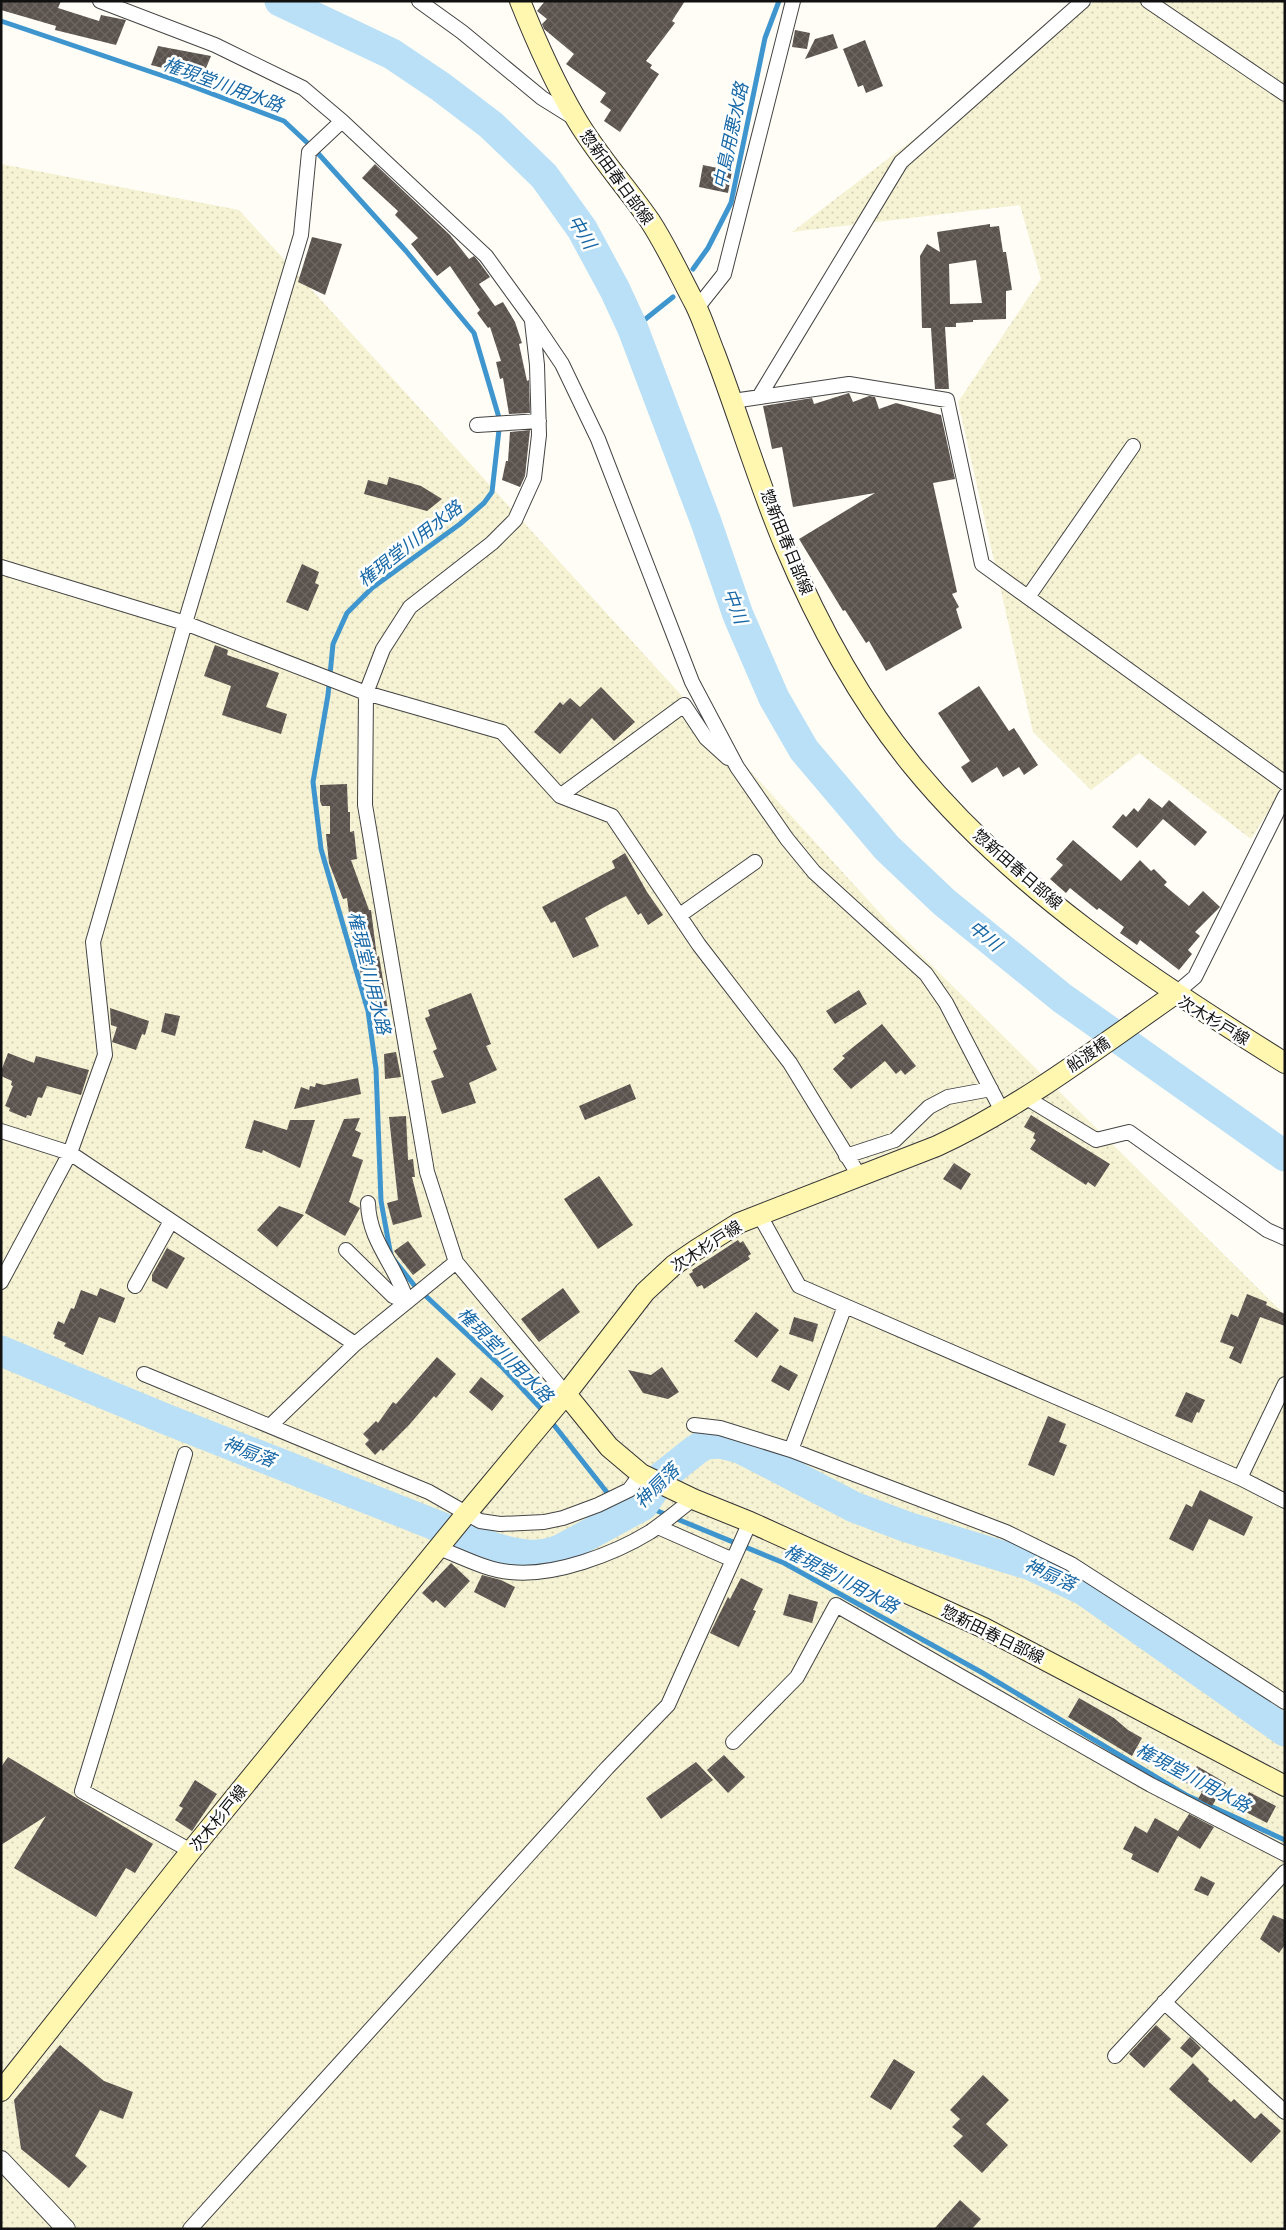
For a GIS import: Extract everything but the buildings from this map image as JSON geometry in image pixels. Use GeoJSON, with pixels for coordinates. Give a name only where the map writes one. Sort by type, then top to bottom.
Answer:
{"type":"FeatureCollection","features":[{"type":"Feature","properties":{"kind":"main road","name":"惣新田春日部線"},"geometry":{"type":"LineString","coordinates":[[520,1],[538,46],[575,118],[651,223],[697,308],[733,401],[784,544],[831,643],[875,714],[912,764],[975,832],[1040,890],[1175,994]]}},
{"type":"Feature","properties":{"kind":"main road","name":"次木杉戸線"},"geometry":{"type":"LineString","coordinates":[[1144,1016],[1175,994],[1285,1063]]}},
{"type":"Feature","properties":{"kind":"main road","name":"船渡橋"},"geometry":{"type":"LineString","coordinates":[[1028,1094],[1144,1016]]}},
{"type":"Feature","properties":{"kind":"main road","name":"次木杉戸線"},"geometry":{"type":"LineString","coordinates":[[1,2091],[191,1851],[566,1394],[635,1303],[656,1281],[720,1233],[759,1214],[937,1146],[965,1133],[1028,1094]]}},
{"type":"Feature","properties":{"kind":"main road"},"geometry":{"type":"LineString","coordinates":[[566,1394],[609,1448],[641,1474]]}},
{"type":"Feature","properties":{"kind":"main road","name":"惣新田春日部線"},"geometry":{"type":"LineString","coordinates":[[641,1474],[693,1499],[750,1522],[984,1628],[1285,1786]]}},
{"type":"Feature","properties":{"kind":"street"},"geometry":{"type":"LineString","coordinates":[[100,1],[215,45],[303,88],[342,121],[486,256],[562,364],[598,439],[692,682],[737,767],[787,838],[814,872],[926,974],[946,1003],[1002,1111]]}},
{"type":"Feature","properties":{"kind":"street"},"geometry":{"type":"LineString","coordinates":[[418,1],[462,32],[542,98],[575,118]]}},
{"type":"Feature","properties":{"kind":"street"},"geometry":{"type":"LineString","coordinates":[[697,308],[724,274],[793,1]]}},
{"type":"Feature","properties":{"kind":"street"},"geometry":{"type":"LineString","coordinates":[[759,397],[900,162],[1083,1]]}},
{"type":"Feature","properties":{"kind":"street"},"geometry":{"type":"LineString","coordinates":[[1148,1],[1285,94]]}},
{"type":"Feature","properties":{"kind":"street"},"geometry":{"type":"LineString","coordinates":[[1,1282],[70,1153],[105,1055],[93,942],[185,623],[301,235],[310,152],[342,121]]}},
{"type":"Feature","properties":{"kind":"street"},"geometry":{"type":"LineString","coordinates":[[531,318],[537,365],[539,422],[534,478],[515,520],[492,543],[410,607],[383,649],[366,693],[365,805],[427,1172],[456,1262],[566,1394]]}},
{"type":"Feature","properties":{"kind":"street"},"geometry":{"type":"LineString","coordinates":[[733,401],[849,384],[947,400],[982,564],[1285,783]]}},
{"type":"Feature","properties":{"kind":"street"},"geometry":{"type":"LineString","coordinates":[[477,425],[539,422]]}},
{"type":"Feature","properties":{"kind":"street"},"geometry":{"type":"LineString","coordinates":[[1028,597],[1133,446]]}},
{"type":"Feature","properties":{"kind":"street"},"geometry":{"type":"LineString","coordinates":[[1,567],[185,623],[366,693],[502,732],[560,796],[612,816],[700,945],[790,1063],[860,1177]]}},
{"type":"Feature","properties":{"kind":"street"},"geometry":{"type":"LineString","coordinates":[[560,796],[684,705],[706,738],[737,767]]}},
{"type":"Feature","properties":{"kind":"street"},"geometry":{"type":"LineString","coordinates":[[1175,994],[1195,977],[1285,796]]}},
{"type":"Feature","properties":{"kind":"street"},"geometry":{"type":"LineString","coordinates":[[680,915],[755,862]]}},
{"type":"Feature","properties":{"kind":"street"},"geometry":{"type":"LineString","coordinates":[[846,1156],[895,1140],[928,1107],[948,1097],[991,1089]]}},
{"type":"Feature","properties":{"kind":"street"},"geometry":{"type":"LineString","coordinates":[[1028,1094],[1096,1140],[1129,1132],[1267,1230],[1283,1238]]}},
{"type":"Feature","properties":{"kind":"street"},"geometry":{"type":"LineString","coordinates":[[1,1131],[70,1153],[355,1344]]}},
{"type":"Feature","properties":{"kind":"street"},"geometry":{"type":"LineString","coordinates":[[368,1203],[368,1213],[376,1240],[403,1287],[407,1302]]}},
{"type":"Feature","properties":{"kind":"street"},"geometry":{"type":"LineString","coordinates":[[759,1214],[799,1286],[1240,1478],[1285,1502]]}},
{"type":"Feature","properties":{"kind":"street"},"geometry":{"type":"LineString","coordinates":[[135,1286],[171,1221]]}},
{"type":"Feature","properties":{"kind":"street"},"geometry":{"type":"LineString","coordinates":[[346,1250],[392,1296],[407,1302]]}},
{"type":"Feature","properties":{"kind":"street"},"geometry":{"type":"LineString","coordinates":[[270,1426],[355,1344],[456,1262]]}},
{"type":"Feature","properties":{"kind":"street"},"geometry":{"type":"LineString","coordinates":[[791,1450],[845,1306]]}},
{"type":"Feature","properties":{"kind":"street"},"geometry":{"type":"LineString","coordinates":[[144,1374],[429,1492],[480,1521],[500,1524],[544,1522],[562,1518],[598,1505],[629,1490],[641,1474]]}},
{"type":"Feature","properties":{"kind":"street"},"geometry":{"type":"LineString","coordinates":[[1240,1478],[1285,1384]]}},
{"type":"Feature","properties":{"kind":"street"},"geometry":{"type":"LineString","coordinates":[[694,1425],[720,1428],[791,1450],[1006,1532],[1072,1564],[1284,1700]]}},
{"type":"Feature","properties":{"kind":"street"},"geometry":{"type":"LineString","coordinates":[[185,1454],[82,1791],[191,1851]]}},
{"type":"Feature","properties":{"kind":"street"},"geometry":{"type":"LineString","coordinates":[[438,1548],[492,1569],[510,1572],[530,1573],[577,1564],[615,1550],[658,1526],[693,1499]]}},
{"type":"Feature","properties":{"kind":"street"},"geometry":{"type":"LineString","coordinates":[[190,2229],[600,1776],[668,1705],[750,1522]]}},
{"type":"Feature","properties":{"kind":"street"},"geometry":{"type":"LineString","coordinates":[[658,1526],[733,1560]]}},
{"type":"Feature","properties":{"kind":"street"},"geometry":{"type":"LineString","coordinates":[[732,1742],[797,1677],[836,1605],[1151,1785],[1285,1854]]}},
{"type":"Feature","properties":{"kind":"street"},"geometry":{"type":"LineString","coordinates":[[1115,2056],[1285,1872]]}},
{"type":"Feature","properties":{"kind":"street"},"geometry":{"type":"LineString","coordinates":[[1164,2002],[1285,2112]]}},
{"type":"Feature","properties":{"kind":"street"},"geometry":{"type":"LineString","coordinates":[[1,2160],[66,2229]]}},
{"type":"Feature","properties":{"kind":"shaded area"},"geometry":{"type":"Polygon","coordinates":[[[1095,1],[1285,1],[1285,785],[1251,839],[1139,753],[1091,790],[1033,732],[958,402],[1041,279],[1020,205],[792,232],[1095,1]]]}},
{"type":"Feature","properties":{"kind":"shaded area"},"geometry":{"type":"Polygon","coordinates":[[[1,164],[239,210],[888,922],[1285,1315],[1285,2229],[1,2229],[1,164]]]}},
{"type":"Feature","properties":{"kind":"waterway","name":"中川"},"geometry":{"type":"LineString","coordinates":[[280,1],[392,54],[441,87],[491,125],[544,176],[582,229],[615,290],[633,329],[706,522],[738,615],[774,698],[804,750],[887,848],[944,902],[1062,998],[1285,1156]]}},
{"type":"Feature","properties":{"kind":"waterway","name":"中島用悪水路"},"geometry":{"type":"LineString","coordinates":[[693,269],[708,248],[731,203],[765,38],[779,1]]}},
{"type":"Feature","properties":{"kind":"waterway","name":"権現堂川用水路"},"geometry":{"type":"LineString","coordinates":[[1,21],[178,81],[284,121],[315,150],[406,251],[474,333],[500,421],[492,492],[484,503],[460,524],[372,588],[347,613],[333,644],[328,695],[313,782],[321,849],[368,1011],[376,1069],[381,1201],[391,1256],[414,1285],[503,1368],[545,1413]]}},
{"type":"Feature","properties":{"kind":"waterway","name":"中島用悪水路"},"geometry":{"type":"LineString","coordinates":[[633,329],[673,297]]}},
{"type":"Feature","properties":{"kind":"waterway","name":"神扇落"},"geometry":{"type":"LineString","coordinates":[[1,1351],[168,1420],[511,1553],[535,1555],[560,1550],[643,1505],[663,1476],[706,1444],[720,1443],[740,1448],[854,1507],[907,1527],[1031,1565],[1084,1590],[1285,1731]]}},
{"type":"Feature","properties":{"kind":"waterway","name":"権現堂川用水路"},"geometry":{"type":"LineString","coordinates":[[550,1420],[613,1500],[643,1505],[784,1563],[981,1672],[1186,1795],[1285,1840]]}}]}
